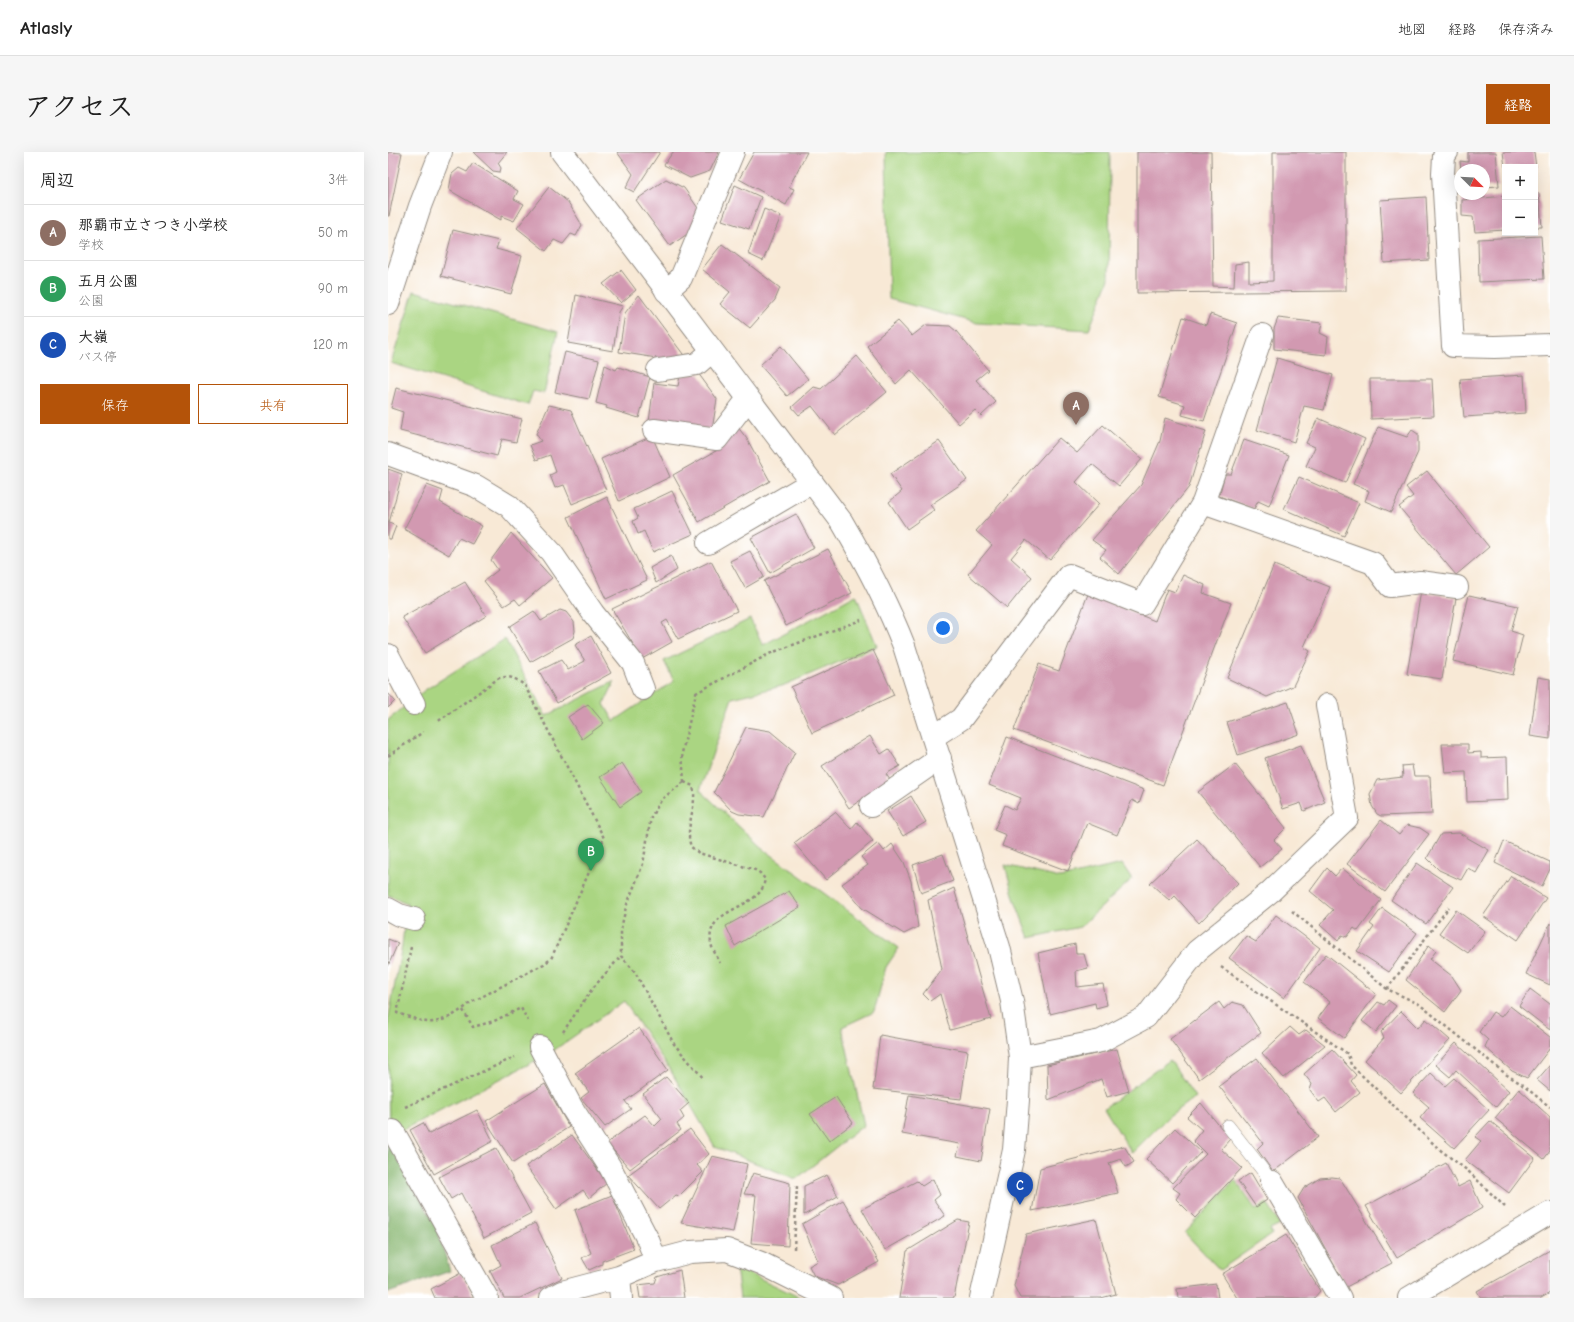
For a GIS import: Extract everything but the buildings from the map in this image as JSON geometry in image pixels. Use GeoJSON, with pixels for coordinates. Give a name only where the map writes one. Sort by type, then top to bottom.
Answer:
{"type":"FeatureCollection","features":[{"type":"Feature","properties":{"kind":"street"},"geometry":{"type":"LineString","coordinates":[[388,304],[420,206],[441,152]]}},
{"type":"Feature","properties":{"kind":"street"},"geometry":{"type":"LineString","coordinates":[[562,152],[842,522],[867,564],[890,610],[904,646],[999,947],[1012,1001],[1020,1057],[1014,1150],[982,1298]]}},
{"type":"Feature","properties":{"kind":"street"},"geometry":{"type":"LineString","coordinates":[[666,291],[681,278],[733,152]]}},
{"type":"Feature","properties":{"kind":"street"},"geometry":{"type":"LineString","coordinates":[[1447,152],[1444,156],[1444,174],[1453,346],[1494,347],[1550,345]]}},
{"type":"Feature","properties":{"kind":"street"},"geometry":{"type":"LineString","coordinates":[[933,737],[961,719],[1069,575],[1142,604],[1203,503],[1262,335]]}},
{"type":"Feature","properties":{"kind":"street"},"geometry":{"type":"LineString","coordinates":[[658,370],[697,364],[712,351]]}},
{"type":"Feature","properties":{"kind":"street"},"geometry":{"type":"LineString","coordinates":[[654,430],[717,439],[748,399]]}},
{"type":"Feature","properties":{"kind":"street"},"geometry":{"type":"LineString","coordinates":[[388,454],[476,486],[508,506],[551,552],[592,613],[633,663],[643,689]]}},
{"type":"Feature","properties":{"kind":"street"},"geometry":{"type":"LineString","coordinates":[[708,543],[812,482]]}},
{"type":"Feature","properties":{"kind":"street"},"geometry":{"type":"LineString","coordinates":[[1203,503],[1373,563],[1390,586],[1420,582],[1457,587]]}},
{"type":"Feature","properties":{"kind":"street"},"geometry":{"type":"LineString","coordinates":[[388,655],[414,704]]}},
{"type":"Feature","properties":{"kind":"street"},"geometry":{"type":"LineString","coordinates":[[1020,1057],[1101,1041],[1146,1017],[1197,951],[1270,892],[1347,818],[1327,705]]}},
{"type":"Feature","properties":{"kind":"street"},"geometry":{"type":"LineString","coordinates":[[871,806],[940,758]]}},
{"type":"Feature","properties":{"kind":"street"},"geometry":{"type":"LineString","coordinates":[[388,909],[399,915],[414,919]]}},
{"type":"Feature","properties":{"kind":"street"},"geometry":{"type":"LineString","coordinates":[[540,1047],[572,1108],[610,1167],[648,1240],[656,1261]]}},
{"type":"Feature","properties":{"kind":"street"},"geometry":{"type":"LineString","coordinates":[[393,1131],[487,1298]]}},
{"type":"Feature","properties":{"kind":"street"},"geometry":{"type":"LineString","coordinates":[[1272,1182],[1340,1298]]}},
{"type":"Feature","properties":{"kind":"street"},"geometry":{"type":"LineString","coordinates":[[1413,1297],[1550,1213]]}},
{"type":"Feature","properties":{"kind":"street"},"geometry":{"type":"LineString","coordinates":[[551,1298],[562,1292],[620,1287],[656,1261],[690,1252],[727,1250],[761,1263],[831,1298]]}},
{"type":"Feature","properties":{"kind":"lane"},"geometry":{"type":"LineString","coordinates":[[1228,1126],[1272,1182]]}},
{"type":"Feature","properties":{"kind":"path"},"geometry":{"type":"LineString","coordinates":[[684,782],[682,753],[696,693],[771,653],[890,610]]}},
{"type":"Feature","properties":{"kind":"path"},"geometry":{"type":"LineString","coordinates":[[414,919],[413,938],[397,1013],[428,1022],[436,1021],[463,1010],[470,1003],[544,964],[551,958],[604,838],[525,686],[520,681],[507,676],[500,678],[434,724]]}},
{"type":"Feature","properties":{"kind":"path"},"geometry":{"type":"LineString","coordinates":[[388,756],[428,728]]}},
{"type":"Feature","properties":{"kind":"path"},"geometry":{"type":"LineString","coordinates":[[684,782],[662,799],[651,817],[643,864],[626,907],[621,929],[621,956],[635,972],[674,1044],[704,1079]]}},
{"type":"Feature","properties":{"kind":"path"},"geometry":{"type":"LineString","coordinates":[[684,782],[693,786],[695,794],[694,806],[688,830],[691,847],[700,853],[754,870],[760,873],[765,879],[759,894],[721,917],[717,922],[711,939],[712,948],[720,964]]}},
{"type":"Feature","properties":{"kind":"path"},"geometry":{"type":"LineString","coordinates":[[1270,892],[1387,989],[1419,1004],[1507,1075],[1520,1082],[1550,1107]]}},
{"type":"Feature","properties":{"kind":"path"},"geometry":{"type":"LineString","coordinates":[[1387,989],[1449,907]]}},
{"type":"Feature","properties":{"kind":"path"},"geometry":{"type":"LineString","coordinates":[[1197,951],[1348,1054],[1351,1065],[1439,1149],[1468,1172],[1505,1207]]}},
{"type":"Feature","properties":{"kind":"path"},"geometry":{"type":"LineString","coordinates":[[393,1131],[394,1120],[404,1107],[554,1040],[564,1031],[592,989],[621,956]]}},
{"type":"Feature","properties":{"kind":"path"},"geometry":{"type":"LineString","coordinates":[[463,1010],[473,1027],[494,1021],[521,1008],[529,1022]]}},
{"type":"Feature","properties":{"kind":"path"},"geometry":{"type":"LineString","coordinates":[[793,1280],[797,1186]]}},
{"type":"Feature","properties":{"kind":"green space"},"geometry":{"type":"Polygon","coordinates":[[[886,152],[1110,152],[1109,279],[1089,330],[977,323],[889,299],[886,152]]]}},
{"type":"Feature","properties":{"kind":"green space"},"geometry":{"type":"Polygon","coordinates":[[[414,291],[558,332],[544,393],[533,391],[528,405],[391,363],[414,291]]]}},
{"type":"Feature","properties":{"kind":"green space"},"geometry":{"type":"Polygon","coordinates":[[[856,595],[877,646],[782,686],[732,698],[700,790],[762,848],[899,948],[886,967],[874,1012],[842,1027],[864,1125],[796,1179],[715,1147],[672,1073],[624,1001],[550,1053],[389,1137],[388,1021],[402,945],[407,903],[388,895],[388,720],[425,690],[505,639],[546,716],[615,681],[604,704],[614,721],[674,681],[664,661],[750,619],[763,645],[856,595]]]}},
{"type":"Feature","properties":{"kind":"green space"},"geometry":{"type":"Polygon","coordinates":[[[1122,864],[1132,879],[1080,927],[1029,938],[1014,898],[1005,865],[1060,878],[1122,864]]]}},
{"type":"Feature","properties":{"kind":"green space"},"geometry":{"type":"Polygon","coordinates":[[[1170,1060],[1195,1097],[1169,1116],[1132,1153],[1104,1108],[1170,1060]]]}},
{"type":"Feature","properties":{"kind":"green space"},"geometry":{"type":"Polygon","coordinates":[[[388,1142],[436,1226],[450,1271],[388,1293],[388,1142]]]}},
{"type":"Feature","properties":{"kind":"green space"},"geometry":{"type":"Polygon","coordinates":[[[1235,1180],[1256,1210],[1267,1203],[1280,1225],[1270,1230],[1272,1234],[1220,1270],[1185,1233],[1235,1180]]]}},
{"type":"Feature","properties":{"kind":"green space"},"geometry":{"type":"Polygon","coordinates":[[[736,1267],[801,1298],[740,1298],[736,1267]]]}},
{"type":"Feature","properties":{"kind":"place","name":"那覇市立さつき小学校"},"geometry":{"type":"Point","coordinates":[1076,425]}},
{"type":"Feature","properties":{"kind":"place","name":"五月公園"},"geometry":{"type":"Point","coordinates":[591,871]}},
{"type":"Feature","properties":{"kind":"place","name":"大嶺"},"geometry":{"type":"Point","coordinates":[1020,1205]}}]}
